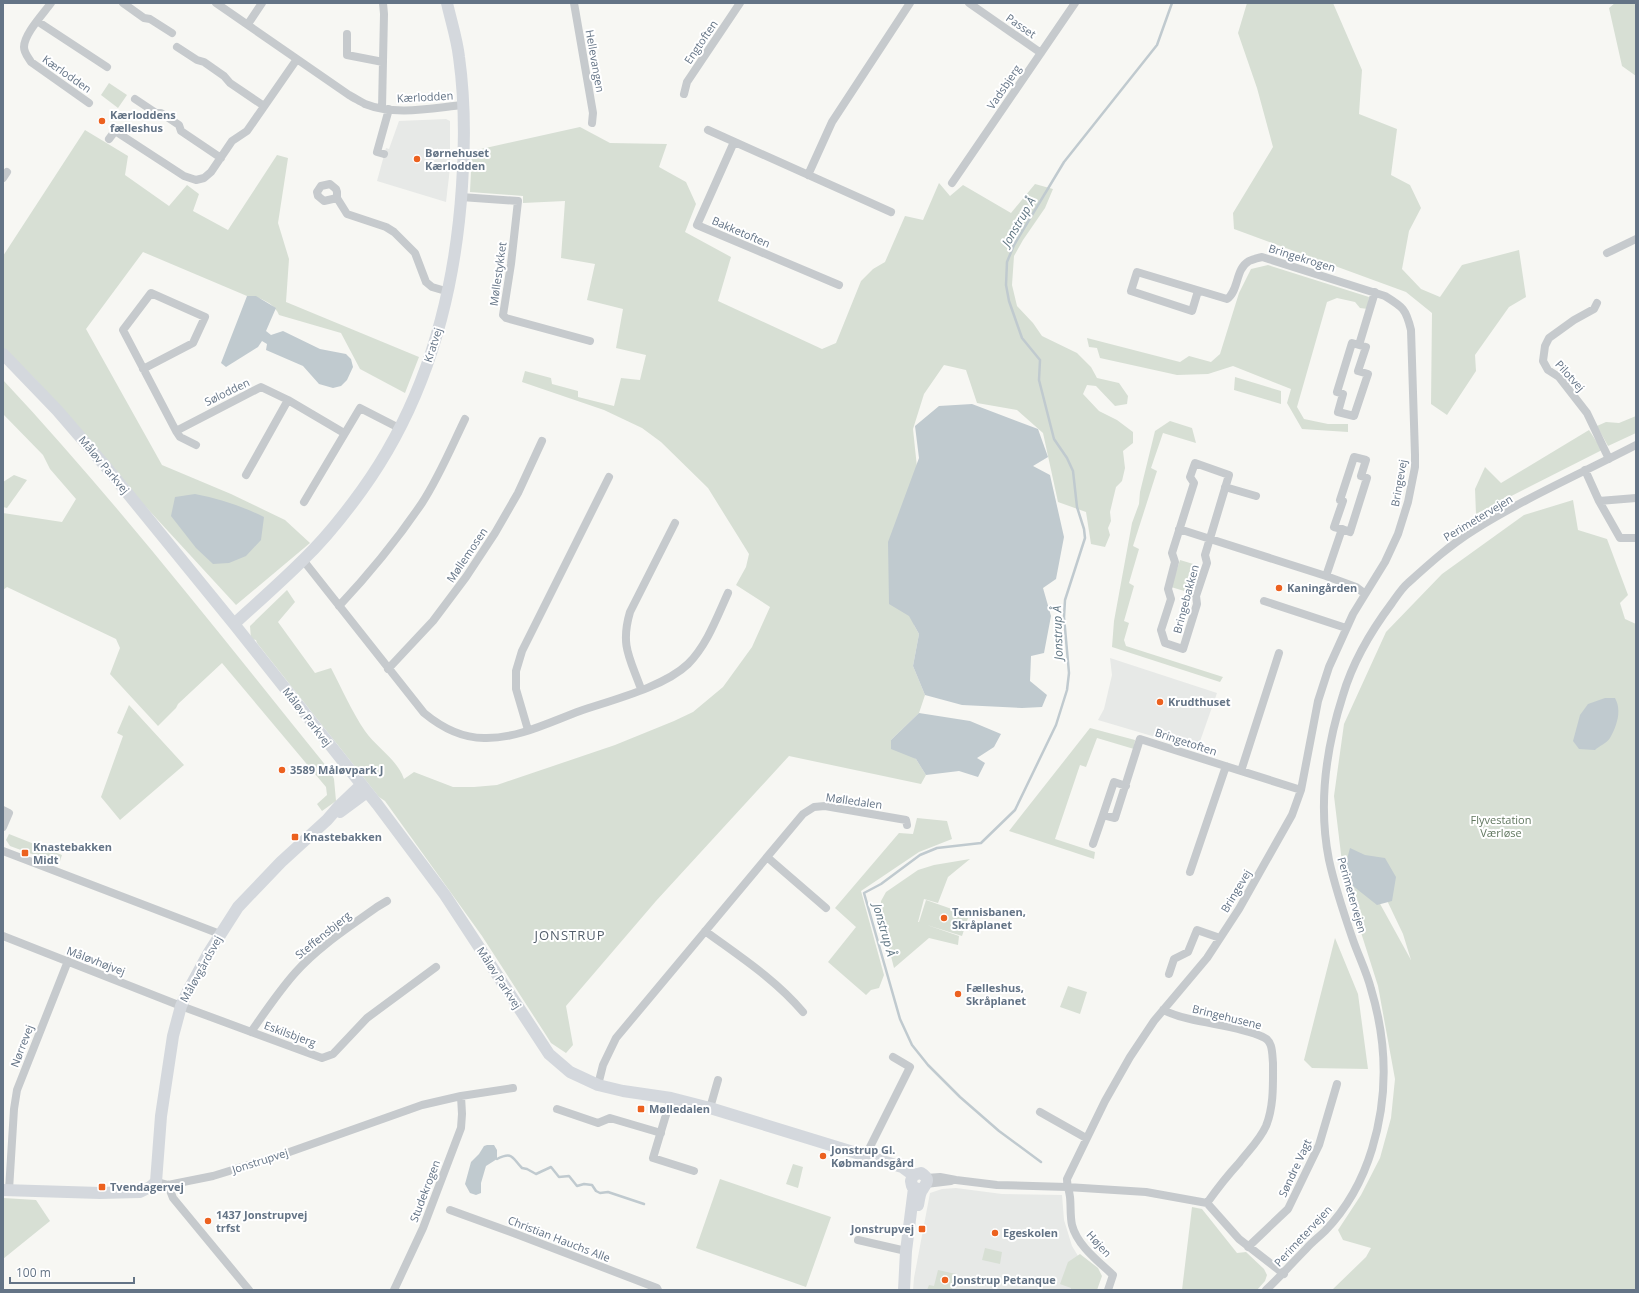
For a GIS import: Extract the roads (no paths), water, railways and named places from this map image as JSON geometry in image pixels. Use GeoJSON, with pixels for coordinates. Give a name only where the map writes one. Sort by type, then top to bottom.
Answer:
{"type":"FeatureCollection","features":[{"type":"Feature","properties":{"kind":"street","name":"Kærlodden"},"geometry":{"type":"LineString","coordinates":[[51,3],[26,38],[24,48],[26,55],[30,62],[89,103]]}},
{"type":"Feature","properties":{"kind":"street"},"geometry":{"type":"LineString","coordinates":[[123,3],[144,18],[150,19],[172,34]]}},
{"type":"Feature","properties":{"kind":"street","name":"Kærlodden"},"geometry":{"type":"LineString","coordinates":[[216,3],[349,95],[365,104],[385,109],[413,110],[463,105]]}},
{"type":"Feature","properties":{"kind":"street"},"geometry":{"type":"LineString","coordinates":[[248,24],[262,3]]}},
{"type":"Feature","properties":{"kind":"street","name":"Kærlodden"},"geometry":{"type":"LineString","coordinates":[[383,3],[385,109],[377,152],[384,154]]}},
{"type":"Feature","properties":{"kind":"street","name":"Kratvej"},"geometry":{"type":"LineString","coordinates":[[234,624],[303,560],[344,514],[362,489],[399,428],[423,376],[449,292],[458,237],[464,151],[463,105],[459,57],[447,3]]}},
{"type":"Feature","properties":{"kind":"street","name":"Hellevangen"},"geometry":{"type":"LineString","coordinates":[[574,3],[593,113],[592,123]]}},
{"type":"Feature","properties":{"kind":"street","name":"Engtoften"},"geometry":{"type":"LineString","coordinates":[[684,94],[687,82],[740,3]]}},
{"type":"Feature","properties":{"kind":"street"},"geometry":{"type":"LineString","coordinates":[[808,175],[832,122],[910,3]]}},
{"type":"Feature","properties":{"kind":"street","name":"Passet"},"geometry":{"type":"LineString","coordinates":[[969,3],[1041,53]]}},
{"type":"Feature","properties":{"kind":"street","name":"Vadsbjerg"},"geometry":{"type":"LineString","coordinates":[[952,183],[1075,3]]}},
{"type":"Feature","properties":{"kind":"street"},"geometry":{"type":"LineString","coordinates":[[37,21],[107,67]]}},
{"type":"Feature","properties":{"kind":"street"},"geometry":{"type":"LineString","coordinates":[[347,34],[347,55],[383,62]]}},
{"type":"Feature","properties":{"kind":"street"},"geometry":{"type":"LineString","coordinates":[[177,47],[197,60],[204,62],[224,76],[230,83],[264,106]]}},
{"type":"Feature","properties":{"kind":"street"},"geometry":{"type":"LineString","coordinates":[[109,139],[115,131],[184,176],[196,180],[204,178],[211,172],[232,142],[247,131],[297,59]]}},
{"type":"Feature","properties":{"kind":"street"},"geometry":{"type":"LineString","coordinates":[[135,98],[156,113],[161,113],[179,125],[181,131],[220,158]]}},
{"type":"Feature","properties":{"kind":"street"},"geometry":{"type":"LineString","coordinates":[[708,130],[891,212]]}},
{"type":"Feature","properties":{"kind":"street","name":"Bakketoften"},"geometry":{"type":"LineString","coordinates":[[734,142],[697,225],[839,285]]}},
{"type":"Feature","properties":{"kind":"street","name":"Møllestykket"},"geometry":{"type":"LineString","coordinates":[[461,197],[518,201],[512,264],[503,315],[506,318],[590,341]]}},
{"type":"Feature","properties":{"kind":"street"},"geometry":{"type":"LineString","coordinates":[[337,198],[347,214],[386,227],[394,232],[415,253],[426,282],[432,287],[449,292]]}},
{"type":"Feature","properties":{"kind":"street"},"geometry":{"type":"LineString","coordinates":[[1608,253],[1636,239]]}},
{"type":"Feature","properties":{"kind":"street","name":"Bringekrogen"},"geometry":{"type":"LineString","coordinates":[[1198,292],[1192,311],[1131,291],[1137,272],[1227,300],[1232,294],[1239,273],[1248,261],[1262,257],[1375,292],[1402,306]]}},
{"type":"Feature","properties":{"kind":"street"},"geometry":{"type":"LineString","coordinates":[[1359,345],[1375,292]]}},
{"type":"Feature","properties":{"kind":"street"},"geometry":{"type":"LineString","coordinates":[[143,369],[193,343],[205,317],[151,293],[123,330],[143,369],[176,431],[180,437],[196,445]]}},
{"type":"Feature","properties":{"kind":"street","name":"Pilotvej"},"geometry":{"type":"LineString","coordinates":[[1597,303],[1594,308],[1574,320],[1550,338],[1545,346],[1543,361],[1548,370],[1559,377],[1587,413],[1609,459]]}},
{"type":"Feature","properties":{"kind":"street","name":"Bringevej"},"geometry":{"type":"LineString","coordinates":[[1067,1186],[1067,1179],[1086,1138],[1123,1069],[1163,1010],[1207,958],[1279,840],[1292,815],[1301,790],[1318,701],[1329,667],[1346,628],[1364,593],[1385,562],[1398,534],[1408,502],[1415,467],[1411,330],[1408,317],[1402,306]]}},
{"type":"Feature","properties":{"kind":"street"},"geometry":{"type":"LineString","coordinates":[[1352,343],[1359,345],[1366,347],[1358,371],[1368,374],[1354,416],[1338,412],[1343,394],[1337,392],[1352,343]]}},
{"type":"Feature","properties":{"kind":"street","name":"Måløv Parkvej"},"geometry":{"type":"LineString","coordinates":[[3,354],[57,410],[107,468],[234,624],[364,788],[445,895],[549,1054],[570,1072],[598,1085]]}},
{"type":"Feature","properties":{"kind":"street","name":"Sølodden"},"geometry":{"type":"LineString","coordinates":[[176,431],[261,387],[288,400],[344,433]]}},
{"type":"Feature","properties":{"kind":"street"},"geometry":{"type":"LineString","coordinates":[[246,475],[288,400]]}},
{"type":"Feature","properties":{"kind":"street"},"geometry":{"type":"LineString","coordinates":[[304,502],[360,408],[399,428]]}},
{"type":"Feature","properties":{"kind":"street"},"geometry":{"type":"LineString","coordinates":[[339,606],[372,571],[422,503],[441,470],[465,419]]}},
{"type":"Feature","properties":{"kind":"street","name":"Møllemosen"},"geometry":{"type":"LineString","coordinates":[[388,669],[433,620],[466,577],[495,533],[518,494],[542,441]]}},
{"type":"Feature","properties":{"kind":"street","name":"Perimetervejen"},"geometry":{"type":"LineString","coordinates":[[1266,1290],[1284,1274],[1334,1221],[1353,1193],[1372,1150],[1382,1103],[1384,1079],[1379,1021],[1371,989],[1337,892],[1329,857],[1325,827],[1324,791],[1333,726],[1345,687],[1354,666],[1369,637],[1406,584],[1443,552],[1474,530],[1585,470],[1636,445]]}},
{"type":"Feature","properties":{"kind":"street"},"geometry":{"type":"LineString","coordinates":[[1354,456],[1366,460],[1361,476],[1366,478],[1350,532],[1342,529],[1334,527],[1343,501],[1340,500],[1354,456]]}},
{"type":"Feature","properties":{"kind":"street","name":"Bringebakken"},"geometry":{"type":"LineString","coordinates":[[1194,463],[1229,475],[1205,555],[1207,563],[1196,596],[1197,604],[1183,649],[1165,643],[1161,630],[1171,599],[1168,589],[1175,562],[1172,553],[1179,529],[1194,483],[1190,477],[1194,463]]}},
{"type":"Feature","properties":{"kind":"street"},"geometry":{"type":"LineString","coordinates":[[1585,470],[1620,538],[1636,538]]}},
{"type":"Feature","properties":{"kind":"street"},"geometry":{"type":"LineString","coordinates":[[528,730],[516,689],[516,671],[522,651],[609,477]]}},
{"type":"Feature","properties":{"kind":"street"},"geometry":{"type":"LineString","coordinates":[[1225,487],[1256,496]]}},
{"type":"Feature","properties":{"kind":"street"},"geometry":{"type":"LineString","coordinates":[[1600,501],[1636,498]]}},
{"type":"Feature","properties":{"kind":"street"},"geometry":{"type":"LineString","coordinates":[[641,689],[628,655],[625,641],[626,627],[630,612],[675,523]]}},
{"type":"Feature","properties":{"kind":"street"},"geometry":{"type":"LineString","coordinates":[[1179,529],[1326,576],[1356,587],[1364,593]]}},
{"type":"Feature","properties":{"kind":"street"},"geometry":{"type":"LineString","coordinates":[[1326,576],[1342,529]]}},
{"type":"Feature","properties":{"kind":"street"},"geometry":{"type":"LineString","coordinates":[[303,560],[388,669],[424,712],[441,725],[462,735],[483,738],[504,737],[528,730],[670,677],[688,664],[702,647],[728,593]]}},
{"type":"Feature","properties":{"kind":"street"},"geometry":{"type":"LineString","coordinates":[[1264,601],[1346,628]]}},
{"type":"Feature","properties":{"kind":"street"},"geometry":{"type":"LineString","coordinates":[[1241,771],[1279,653]]}},
{"type":"Feature","properties":{"kind":"street","name":"Bringetoften"},"geometry":{"type":"LineString","coordinates":[[1103,815],[1115,818],[1140,739],[1301,790]]}},
{"type":"Feature","properties":{"kind":"street","name":"Bringetoften"},"geometry":{"type":"LineString","coordinates":[[1190,872],[1226,766]]}},
{"type":"Feature","properties":{"kind":"street"},"geometry":{"type":"LineString","coordinates":[[1093,844],[1114,782],[1126,786]]}},
{"type":"Feature","properties":{"kind":"street","name":"Måløvgårdsvej"},"geometry":{"type":"LineString","coordinates":[[156,1182],[161,1116],[175,1023],[181,1006],[196,976],[220,934],[238,907],[327,820],[344,810],[364,788]]}},
{"type":"Feature","properties":{"kind":"street","name":"Mølledalen"},"geometry":{"type":"LineString","coordinates":[[598,1085],[603,1065],[616,1038],[803,814],[814,807],[825,806],[906,820],[907,825]]}},
{"type":"Feature","properties":{"kind":"street"},"geometry":{"type":"LineString","coordinates":[[3,810],[9,813],[3,827]]}},
{"type":"Feature","properties":{"kind":"street"},"geometry":{"type":"LineString","coordinates":[[3,850],[220,934]]}},
{"type":"Feature","properties":{"kind":"street"},"geometry":{"type":"LineString","coordinates":[[767,857],[826,908]]}},
{"type":"Feature","properties":{"kind":"street","name":"Steffensbjerg"},"geometry":{"type":"LineString","coordinates":[[251,1032],[295,972],[312,956],[387,901]]}},
{"type":"Feature","properties":{"kind":"street"},"geometry":{"type":"LineString","coordinates":[[1169,974],[1174,959],[1188,952],[1197,930],[1220,938]]}},
{"type":"Feature","properties":{"kind":"street"},"geometry":{"type":"LineString","coordinates":[[704,931],[769,978],[788,995],[803,1012]]}},
{"type":"Feature","properties":{"kind":"street","name":"Måløvhøjvej"},"geometry":{"type":"LineString","coordinates":[[3,936],[181,1006]]}},
{"type":"Feature","properties":{"kind":"street","name":"Nørrevej"},"geometry":{"type":"LineString","coordinates":[[6,1190],[17,1090],[68,961]]}},
{"type":"Feature","properties":{"kind":"street","name":"Eskilsbjerg"},"geometry":{"type":"LineString","coordinates":[[181,1006],[322,1058],[333,1054],[367,1018],[436,968]]}},
{"type":"Feature","properties":{"kind":"street","name":"Bringehusene"},"geometry":{"type":"LineString","coordinates":[[1163,1010],[1199,1022],[1265,1037],[1272,1047],[1273,1084],[1271,1109],[1266,1126],[1256,1142],[1218,1187],[1207,1204]]}},
{"type":"Feature","properties":{"kind":"street"},"geometry":{"type":"LineString","coordinates":[[865,1157],[910,1067],[893,1057]]}},
{"type":"Feature","properties":{"kind":"street"},"geometry":{"type":"LineString","coordinates":[[710,1108],[718,1080]]}},
{"type":"Feature","properties":{"kind":"street","name":"Søndre Vagt"},"geometry":{"type":"LineString","coordinates":[[1248,1247],[1288,1209],[1319,1145],[1337,1084]]}},
{"type":"Feature","properties":{"kind":"street"},"geometry":{"type":"LineString","coordinates":[[598,1085],[623,1091],[671,1098],[710,1108],[865,1157],[902,1167],[919,1182],[956,1180],[997,1185],[1067,1186],[1146,1192],[1207,1204],[1248,1247],[1284,1274]]}},
{"type":"Feature","properties":{"kind":"street","name":"Jonstrupvej"},"geometry":{"type":"LineString","coordinates":[[156,1182],[168,1185],[213,1176],[281,1155],[422,1105],[461,1096],[513,1088]]}},
{"type":"Feature","properties":{"kind":"street","name":"Studekrogen"},"geometry":{"type":"LineString","coordinates":[[394,1290],[423,1228],[461,1128],[461,1096]]}},
{"type":"Feature","properties":{"kind":"street"},"geometry":{"type":"LineString","coordinates":[[671,1098],[654,1158],[694,1171]]}},
{"type":"Feature","properties":{"kind":"street"},"geometry":{"type":"LineString","coordinates":[[557,1109],[598,1123],[610,1118],[661,1133]]}},
{"type":"Feature","properties":{"kind":"street"},"geometry":{"type":"LineString","coordinates":[[1040,1112],[1086,1138]]}},
{"type":"Feature","properties":{"kind":"street"},"geometry":{"type":"LineString","coordinates":[[6,1190],[100,1193],[140,1192],[156,1182]]}},
{"type":"Feature","properties":{"kind":"street"},"geometry":{"type":"LineString","coordinates":[[904,1290],[909,1225],[916,1212],[919,1182]]}},
{"type":"Feature","properties":{"kind":"street"},"geometry":{"type":"LineString","coordinates":[[168,1185],[173,1198],[250,1290]]}},
{"type":"Feature","properties":{"kind":"street","name":"Højen"},"geometry":{"type":"LineString","coordinates":[[1067,1186],[1070,1195],[1072,1225],[1076,1236],[1086,1249],[1113,1275],[1108,1290]]}},
{"type":"Feature","properties":{"kind":"street","name":"Christian Hauchs Alle"},"geometry":{"type":"LineString","coordinates":[[450,1210],[564,1251],[657,1288],[658,1290]]}},
{"type":"Feature","properties":{"kind":"street"},"geometry":{"type":"LineString","coordinates":[[858,1240],[906,1251]]}},
{"type":"Feature","properties":{"kind":"waterway","name":"Jonstrup Å"},"geometry":{"type":"LineString","coordinates":[[1041,1162],[999,1131],[960,1097],[928,1065],[912,1045],[900,1019],[864,893],[881,884],[920,855],[937,848],[981,843],[1015,810],[1056,725],[1067,690],[1069,673],[1064,617],[1065,600],[1085,538],[1084,529],[1077,507],[1073,471],[1067,458],[1054,439],[1039,380],[1040,360],[1022,338],[1009,301],[1006,285],[1007,262],[1014,245],[1064,162],[1157,45],[1172,3]]}},
{"type":"Feature","properties":{"kind":"waterway"},"geometry":{"type":"LineString","coordinates":[[497,1159],[506,1156],[512,1157],[522,1168],[536,1174],[551,1167],[559,1177],[569,1176],[577,1186],[584,1184],[592,1185],[596,1191],[600,1193],[608,1192],[644,1204]]}},
{"type":"Feature","properties":{"kind":"place","name":"Kærloddens fælleshus"},"geometry":{"type":"Point","coordinates":[102,121]}},
{"type":"Feature","properties":{"kind":"place","name":"Børnehuset Kærlodden"},"geometry":{"type":"Point","coordinates":[417,159]}},
{"type":"Feature","properties":{"kind":"place","name":"Kaningården"},"geometry":{"type":"Point","coordinates":[1279,588]}},
{"type":"Feature","properties":{"kind":"place","name":"Krudthuset"},"geometry":{"type":"Point","coordinates":[1160,702]}},
{"type":"Feature","properties":{"kind":"place","name":"3589 Måløvpark J"},"geometry":{"type":"Point","coordinates":[282,770]}},
{"type":"Feature","properties":{"kind":"place","name":"Knastebakken"},"geometry":{"type":"Point","coordinates":[295,837]}},
{"type":"Feature","properties":{"kind":"place","name":"Knastebakken Midt"},"geometry":{"type":"Point","coordinates":[25,853]}},
{"type":"Feature","properties":{"kind":"place","name":"Tennisbanen, Skråplanet"},"geometry":{"type":"Point","coordinates":[944,918]}},
{"type":"Feature","properties":{"kind":"place","name":"Fælleshus, Skråplanet"},"geometry":{"type":"Point","coordinates":[958,994]}},
{"type":"Feature","properties":{"kind":"place","name":"Mølledalen"},"geometry":{"type":"Point","coordinates":[641,1109]}},
{"type":"Feature","properties":{"kind":"place","name":"Jonstrup Gl. Købmandsgård"},"geometry":{"type":"Point","coordinates":[823,1156]}},
{"type":"Feature","properties":{"kind":"place","name":"Tvendagervej"},"geometry":{"type":"Point","coordinates":[102,1187]}},
{"type":"Feature","properties":{"kind":"place","name":"1437 Jonstrupvej trfst"},"geometry":{"type":"Point","coordinates":[208,1221]}},
{"type":"Feature","properties":{"kind":"place","name":"Jonstrupvej"},"geometry":{"type":"Point","coordinates":[922,1229]}},
{"type":"Feature","properties":{"kind":"place","name":"Egeskolen"},"geometry":{"type":"Point","coordinates":[995,1233]}},
{"type":"Feature","properties":{"kind":"place","name":"Jonstrup Petanque"},"geometry":{"type":"Point","coordinates":[945,1280]}},
{"type":"Feature","properties":{"kind":"district","name":"JONSTRUP"},"geometry":{"type":"Point","coordinates":[570,935]}},
{"type":"Feature","properties":{"kind":"park label","name":"Flyvestation Værløse"},"geometry":{"type":"Point","coordinates":[1501,826]}}]}
